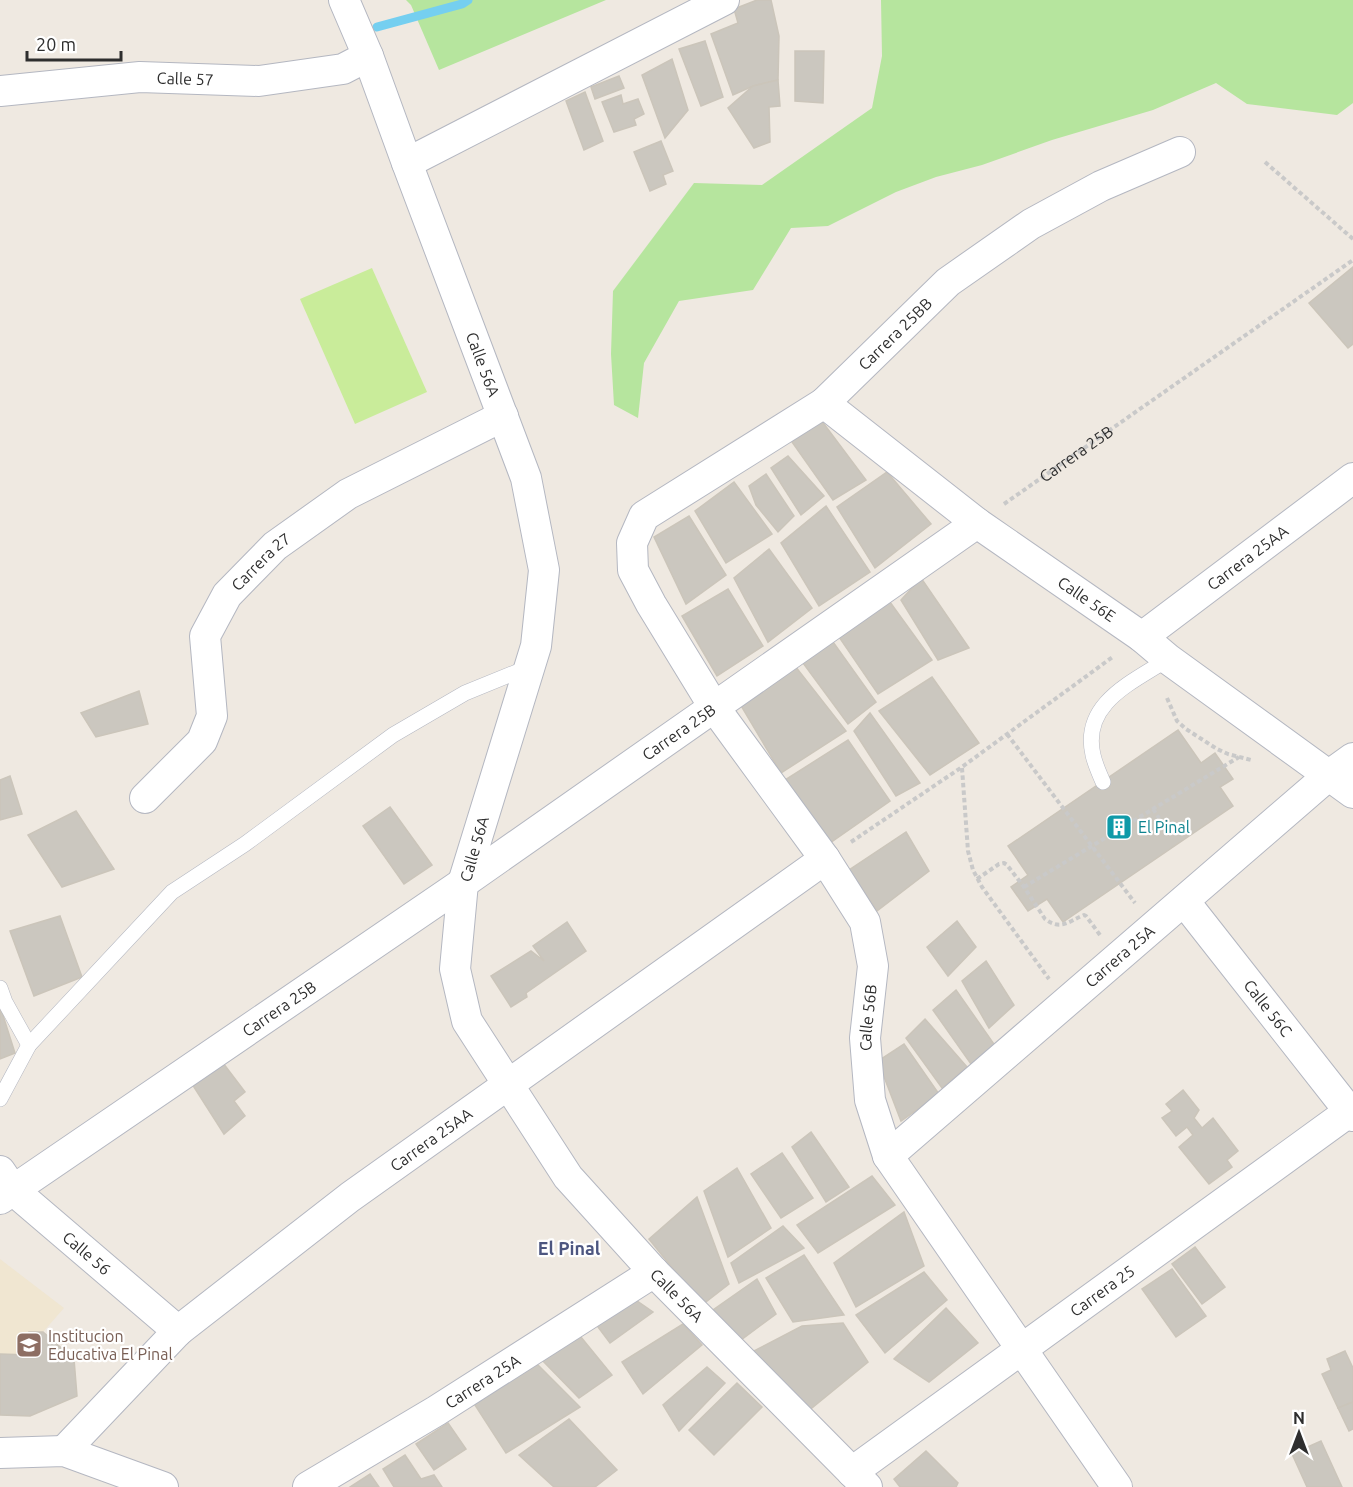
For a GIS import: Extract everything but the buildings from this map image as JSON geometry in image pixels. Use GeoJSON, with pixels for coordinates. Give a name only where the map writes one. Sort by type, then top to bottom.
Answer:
{"type":"FeatureCollection","features":[{"type":"Feature","properties":{"kind":"street","name":"Calle 56A"},"geometry":{"type":"LineString","coordinates":[[344,0],[368,56],[526,477],[544,570],[536,646],[463,883],[455,969],[467,1021],[568,1176],[654,1272],[859,1479]]}},
{"type":"Feature","properties":{"kind":"street"},"geometry":{"type":"LineString","coordinates":[[407,163],[723,0]]}},
{"type":"Feature","properties":{"kind":"street","name":"Calle 57"},"geometry":{"type":"LineString","coordinates":[[0,91],[140,77],[259,81],[343,69],[368,56]]}},
{"type":"Feature","properties":{"kind":"street","name":"Carrera 25BB"},"geometry":{"type":"LineString","coordinates":[[632,543],[644,516],[824,403],[948,282],[976,262],[1031,224],[1101,186],[1180,152]]}},
{"type":"Feature","properties":{"kind":"street","name":"Calle 56E"},"geometry":{"type":"LineString","coordinates":[[824,403],[977,523],[1142,637],[1159,665],[1353,793]]}},
{"type":"Feature","properties":{"kind":"street","name":"Carrera 27"},"geometry":{"type":"LineString","coordinates":[[145,798],[202,741],[212,716],[205,636],[227,595],[275,546],[348,494],[503,416]]}},
{"type":"Feature","properties":{"kind":"street","name":"Carrera 25AA"},"geometry":{"type":"LineString","coordinates":[[1142,637],[1353,478]]}},
{"type":"Feature","properties":{"kind":"street","name":"Carrera 25B"},"geometry":{"type":"LineString","coordinates":[[4,1186],[463,883],[977,523]]}},
{"type":"Feature","properties":{"kind":"street","name":"Calle 56B"},"geometry":{"type":"LineString","coordinates":[[632,543],[633,570],[651,604],[714,707],[825,859],[865,922],[873,966],[865,1038],[870,1100],[888,1156],[1117,1487]]}},
{"type":"Feature","properties":{"kind":"street","name":"Carrera 25A"},"geometry":{"type":"LineString","coordinates":[[888,1156],[1328,776],[1353,758]]}},
{"type":"Feature","properties":{"kind":"street","name":"Carrera 25AA"},"geometry":{"type":"LineString","coordinates":[[64,1451],[178,1331],[351,1197],[825,859]]}},
{"type":"Feature","properties":{"kind":"street","name":"Calle 56C"},"geometry":{"type":"LineString","coordinates":[[1184,902],[1352,1112]]}},
{"type":"Feature","properties":{"kind":"street","name":"Carrera 25"},"geometry":{"type":"LineString","coordinates":[[859,1479],[1022,1348],[1352,1112]]}},
{"type":"Feature","properties":{"kind":"street","name":"Calle 56"},"geometry":{"type":"LineString","coordinates":[[4,1186],[178,1331]]}},
{"type":"Feature","properties":{"kind":"street","name":"Carrera 25A"},"geometry":{"type":"LineString","coordinates":[[308,1487],[436,1411],[654,1272]]}},
{"type":"Feature","properties":{"kind":"street"},"geometry":{"type":"LineString","coordinates":[[0,1453],[64,1451],[163,1487]]}},
{"type":"Feature","properties":{"kind":"lane"},"geometry":{"type":"LineString","coordinates":[[1103,782],[1093,754],[1093,725],[1098,712],[1115,694],[1159,665]]}},
{"type":"Feature","properties":{"kind":"lane"},"geometry":{"type":"LineString","coordinates":[[0,1099],[29,1045],[172,892],[245,844],[393,735],[465,693],[530,667]]}},
{"type":"Feature","properties":{"kind":"lane"},"geometry":{"type":"LineString","coordinates":[[0,988],[5,1002],[29,1045]]}},
{"type":"Feature","properties":{"kind":"path"},"geometry":{"type":"LineString","coordinates":[[1265,162],[1353,239]]}},
{"type":"Feature","properties":{"kind":"path","name":"Carrera 25B"},"geometry":{"type":"LineString","coordinates":[[977,523],[1353,261]]}},
{"type":"Feature","properties":{"kind":"path"},"geometry":{"type":"LineString","coordinates":[[825,859],[962,767],[1142,637]]}},
{"type":"Feature","properties":{"kind":"path"},"geometry":{"type":"LineString","coordinates":[[1159,665],[1164,692],[1177,720],[1186,729],[1217,749],[1257,762]]}},
{"type":"Feature","properties":{"kind":"path"},"geometry":{"type":"LineString","coordinates":[[1007,734],[1138,907]]}},
{"type":"Feature","properties":{"kind":"path"},"geometry":{"type":"LineString","coordinates":[[1024,887],[1239,757]]}},
{"type":"Feature","properties":{"kind":"path"},"geometry":{"type":"LineString","coordinates":[[962,767],[968,851],[973,870],[977,879],[1050,981]]}},
{"type":"Feature","properties":{"kind":"path"},"geometry":{"type":"LineString","coordinates":[[1153,809],[1160,818]]}},
{"type":"Feature","properties":{"kind":"path"},"geometry":{"type":"LineString","coordinates":[[977,879],[1004,863],[1024,887],[1045,919],[1063,925],[1084,915],[1102,939]]}},
{"type":"Feature","properties":{"kind":"shaded area","name":"Institucion Educativa El Pinal"},"geometry":{"type":"Polygon","coordinates":[[[0,1259],[64,1308],[43,1332],[74,1359],[77,1396],[30,1416],[0,1415],[0,1259]]]}},
{"type":"Feature","properties":{"kind":"green space"},"geometry":{"type":"Polygon","coordinates":[[[406,0],[606,0],[439,70],[411,5],[406,0]]]}},
{"type":"Feature","properties":{"kind":"green space"},"geometry":{"type":"Polygon","coordinates":[[[881,0],[1353,0],[1353,103],[1337,115],[1247,104],[1216,83],[1153,110],[1052,140],[982,165],[936,177],[896,192],[828,226],[791,228],[753,290],[679,301],[644,363],[638,418],[614,405],[611,354],[613,291],[694,183],[762,185],[872,108],[882,56],[881,0]]]}},
{"type":"Feature","properties":{"kind":"green space"},"geometry":{"type":"Polygon","coordinates":[[[372,268],[427,392],[355,424],[300,299],[372,268]]]}},
{"type":"Feature","properties":{"kind":"waterway"},"geometry":{"type":"LineString","coordinates":[[377,27],[462,4],[468,0]]}},
{"type":"Feature","properties":{"kind":"place","name":"El Pinal"},"geometry":{"type":"Point","coordinates":[1119,827]}},
{"type":"Feature","properties":{"kind":"place","name":"Institucion Educativa El Pinal"},"geometry":{"type":"Point","coordinates":[29,1345]}},
{"type":"Feature","properties":{"kind":"district","name":"El Pinal"},"geometry":{"type":"Point","coordinates":[569,1249]}}]}
